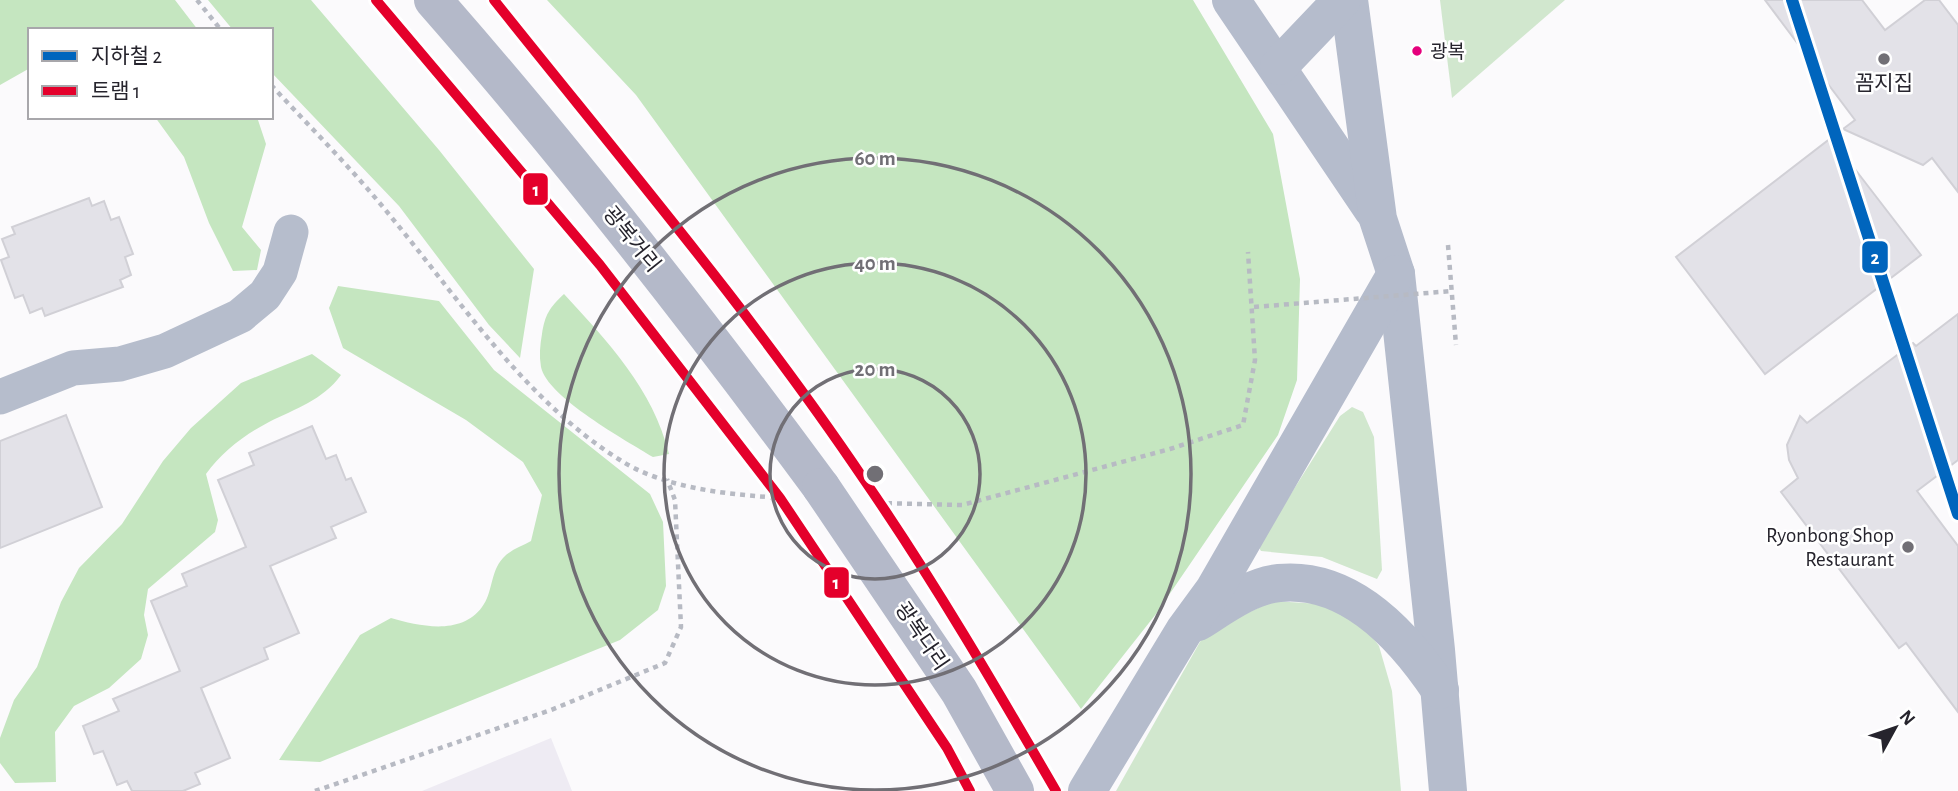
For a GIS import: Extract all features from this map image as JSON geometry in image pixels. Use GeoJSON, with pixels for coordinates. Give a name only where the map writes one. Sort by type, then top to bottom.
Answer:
{"type":"FeatureCollection","features":[{"type":"Feature","properties":{"kind":"highway","name":"광복거리"},"geometry":{"type":"LineString","coordinates":[[433,0],[524,103],[706,331],[803,492]]}},
{"type":"Feature","properties":{"kind":"highway","name":"광복다리"},"geometry":{"type":"LineString","coordinates":[[803,492],[959,691],[1015,791]]}},
{"type":"Feature","properties":{"kind":"main road"},"geometry":{"type":"LineString","coordinates":[[1231,0],[1279,66],[1378,219]]}},
{"type":"Feature","properties":{"kind":"main road"},"geometry":{"type":"LineString","coordinates":[[1279,66],[1342,0]]}},
{"type":"Feature","properties":{"kind":"main road"},"geometry":{"type":"LineString","coordinates":[[1349,0],[1378,219],[1396,274],[1440,690],[1448,791]]}},
{"type":"Feature","properties":{"kind":"main road"},"geometry":{"type":"LineString","coordinates":[[1087,791],[1184,631],[1214,590],[1396,274]]}},
{"type":"Feature","properties":{"kind":"main road"},"geometry":{"type":"LineString","coordinates":[[1184,631],[1237,597],[1277,583],[1311,584],[1357,600],[1419,659],[1440,690]]}},
{"type":"Feature","properties":{"kind":"street"},"geometry":{"type":"LineString","coordinates":[[0,397],[73,368],[120,364],[165,351],[240,316],[265,295],[280,272],[291,232]]}},
{"type":"Feature","properties":{"kind":"path"},"geometry":{"type":"LineString","coordinates":[[197,0],[219,28]]}},
{"type":"Feature","properties":{"kind":"path"},"geometry":{"type":"LineString","coordinates":[[273,87],[381,204],[536,394],[621,461],[667,479],[719,494],[803,492]]}},
{"type":"Feature","properties":{"kind":"path"},"geometry":{"type":"LineString","coordinates":[[1448,245],[1456,345]]}},
{"type":"Feature","properties":{"kind":"path"},"geometry":{"type":"LineString","coordinates":[[866,502],[962,505],[1170,449],[1243,425],[1255,360],[1254,307],[1248,252]]}},
{"type":"Feature","properties":{"kind":"path"},"geometry":{"type":"LineString","coordinates":[[1254,307],[1452,291]]}},
{"type":"Feature","properties":{"kind":"path"},"geometry":{"type":"LineString","coordinates":[[315,791],[551,710],[665,663],[681,627],[675,500],[667,479]]}},
{"type":"Feature","properties":{"kind":"shaded area"},"geometry":{"type":"Polygon","coordinates":[[[551,738],[572,791],[422,791],[551,738]]]}},
{"type":"Feature","properties":{"kind":"green space"},"geometry":{"type":"Polygon","coordinates":[[[0,0],[175,0],[196,28],[28,28],[28,69],[0,85],[0,0]]]}},
{"type":"Feature","properties":{"kind":"green space"},"geometry":{"type":"Polygon","coordinates":[[[208,0],[311,0],[439,150],[534,269],[520,358],[489,325],[399,206],[273,74],[273,28],[231,28],[208,0]]]}},
{"type":"Feature","properties":{"kind":"green space"},"geometry":{"type":"Polygon","coordinates":[[[547,0],[1193,0],[1273,134],[1300,279],[1297,380],[1278,435],[1156,614],[1081,709],[636,95],[547,0]]]}},
{"type":"Feature","properties":{"kind":"green space"},"geometry":{"type":"Polygon","coordinates":[[[1440,0],[1565,0],[1452,98],[1440,0]]]}},
{"type":"Feature","properties":{"kind":"green space"},"geometry":{"type":"Polygon","coordinates":[[[156,119],[258,119],[266,144],[242,227],[261,250],[257,270],[233,271],[209,223],[184,157],[156,119]]]}},
{"type":"Feature","properties":{"kind":"green space"},"geometry":{"type":"Polygon","coordinates":[[[338,286],[439,301],[494,370],[650,494],[663,522],[666,586],[658,610],[620,640],[320,762],[279,760],[360,635],[391,618],[427,626],[451,625],[463,622],[482,607],[503,558],[531,541],[542,495],[523,462],[466,420],[343,348],[329,308],[338,286]]]}},
{"type":"Feature","properties":{"kind":"green space"},"geometry":{"type":"Polygon","coordinates":[[[564,294],[597,330],[640,387],[662,430],[669,454],[653,457],[625,440],[572,404],[546,379],[540,359],[543,327],[548,312],[564,294]]]}},
{"type":"Feature","properties":{"kind":"green space"},"geometry":{"type":"Polygon","coordinates":[[[312,354],[341,375],[317,397],[242,438],[212,466],[206,474],[218,520],[215,532],[148,589],[144,615],[148,635],[141,659],[109,688],[74,706],[55,732],[56,782],[15,783],[0,763],[0,738],[14,700],[37,667],[61,602],[79,568],[122,524],[163,461],[191,428],[241,383],[312,354]]]}},
{"type":"Feature","properties":{"kind":"green space"},"geometry":{"type":"Polygon","coordinates":[[[1352,407],[1363,412],[1374,437],[1382,570],[1377,579],[1322,557],[1261,551],[1258,546],[1340,416],[1352,407]]]}},
{"type":"Feature","properties":{"kind":"green space"},"geometry":{"type":"Polygon","coordinates":[[[1273,601],[1321,604],[1366,628],[1379,646],[1392,691],[1401,791],[1116,791],[1205,633],[1273,601]]]}},
{"type":"Feature","properties":{"kind":"building","name":"꼼지집"},"geometry":{"type":"Polygon","coordinates":[[[1765,0],[1862,0],[1885,30],[1925,0],[1939,0],[1958,25],[1958,192],[1932,158],[1923,165],[1843,129],[1855,120],[1765,0]]]}},
{"type":"Feature","properties":{"kind":"building"},"geometry":{"type":"Polygon","coordinates":[[[1831,138],[1921,255],[1765,374],[1676,257],[1831,138]]]}},
{"type":"Feature","properties":{"kind":"building"},"geometry":{"type":"Polygon","coordinates":[[[89,198],[92,206],[104,201],[111,220],[119,217],[133,254],[125,257],[131,275],[120,280],[123,287],[45,316],[42,308],[30,313],[23,295],[15,298],[1,260],[9,257],[2,239],[15,234],[12,227],[89,198]]]}},
{"type":"Feature","properties":{"kind":"building"},"geometry":{"type":"Polygon","coordinates":[[[1958,314],[1958,460],[1917,491],[1958,546],[1958,712],[1906,643],[1899,648],[1781,492],[1798,478],[1789,460],[1787,445],[1800,416],[1807,423],[1913,343],[1916,346],[1958,314]]]}},
{"type":"Feature","properties":{"kind":"building"},"geometry":{"type":"Polygon","coordinates":[[[66,415],[102,507],[0,548],[0,441],[66,415]]]}},
{"type":"Feature","properties":{"kind":"building"},"geometry":{"type":"Polygon","coordinates":[[[312,426],[326,459],[336,455],[346,480],[351,478],[366,512],[331,527],[336,538],[270,566],[299,633],[264,648],[268,659],[201,688],[230,758],[195,773],[200,784],[183,791],[132,791],[127,781],[117,785],[103,751],[94,754],[83,726],[119,711],[113,699],[180,671],[151,601],[187,586],[182,574],[246,547],[218,480],[254,465],[249,453],[312,426]]]}},
{"type":"Feature","properties":{"kind":"metro line","name":"2"},"geometry":{"type":"LineString","coordinates":[[1792,0],[1958,514]]}},
{"type":"Feature","properties":{"kind":"tram line","name":"1"},"geometry":{"type":"LineString","coordinates":[[376,0],[600,265],[780,498],[947,748],[970,791]]}},
{"type":"Feature","properties":{"kind":"tram line","name":"1"},"geometry":{"type":"LineString","coordinates":[[494,0],[731,297],[822,419],[940,595],[1056,791]]}},
{"type":"Feature","properties":{"kind":"place","name":"광복"},"geometry":{"type":"Point","coordinates":[1417,51]}},
{"type":"Feature","properties":{"kind":"place","name":"꼼지집"},"geometry":{"type":"Point","coordinates":[1884,59]}},
{"type":"Feature","properties":{"kind":"place","name":"Ryonbong Shop Restaurant"},"geometry":{"type":"Point","coordinates":[1908,547]}}]}
